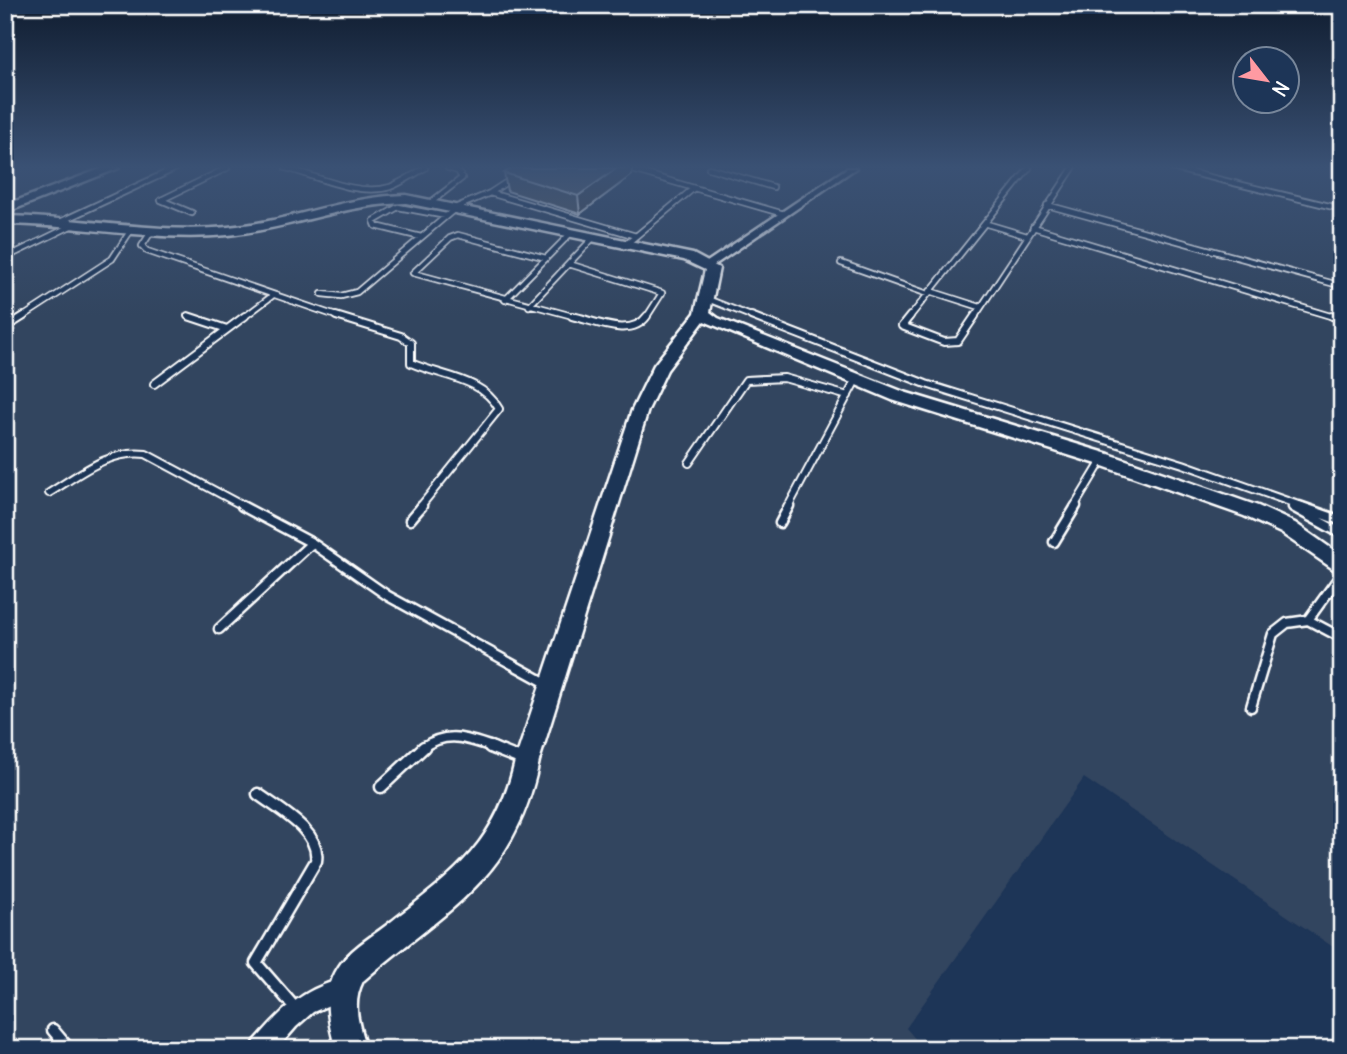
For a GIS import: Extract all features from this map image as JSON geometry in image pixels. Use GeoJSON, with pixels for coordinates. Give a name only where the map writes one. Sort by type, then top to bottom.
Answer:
{"type":"FeatureCollection","features":[{"type":"Feature","properties":{"kind":"street"},"geometry":{"type":"LineString","coordinates":[[5,220],[79,222],[151,232],[235,231],[297,217]]}},
{"type":"Feature","properties":{"kind":"street"},"geometry":{"type":"LineString","coordinates":[[500,217],[709,264],[779,217]]}},
{"type":"Feature","properties":{"kind":"street"},"geometry":{"type":"LineString","coordinates":[[351,1049],[340,1014],[341,990],[353,971],[457,886],[491,849],[516,805],[527,761],[640,410],[660,369],[703,306],[712,275],[709,264]]}},
{"type":"Feature","properties":{"kind":"street"},"geometry":{"type":"LineString","coordinates":[[703,306],[713,321],[852,388],[1103,459],[1273,520],[1342,567]]}},
{"type":"Feature","properties":{"kind":"street"},"geometry":{"type":"LineString","coordinates":[[263,1049],[296,1010],[319,995],[341,990]]}},
{"type":"Feature","properties":{"kind":"lane"},"geometry":{"type":"LineString","coordinates":[[62,221],[70,217]]}},
{"type":"Feature","properties":{"kind":"lane"},"geometry":{"type":"LineString","coordinates":[[381,217],[374,221],[376,226],[421,237]]}},
{"type":"Feature","properties":{"kind":"lane"},"geometry":{"type":"LineString","coordinates":[[322,293],[341,296],[357,292],[445,217]]}},
{"type":"Feature","properties":{"kind":"lane"},"geometry":{"type":"LineString","coordinates":[[572,217],[636,236]]}},
{"type":"Feature","properties":{"kind":"lane"},"geometry":{"type":"LineString","coordinates":[[624,246],[659,217]]}},
{"type":"Feature","properties":{"kind":"lane"},"geometry":{"type":"LineString","coordinates":[[993,217],[902,326],[948,344],[958,341],[1040,217]]}},
{"type":"Feature","properties":{"kind":"lane"},"geometry":{"type":"LineString","coordinates":[[1092,217],[1342,286]]}},
{"type":"Feature","properties":{"kind":"lane"},"geometry":{"type":"LineString","coordinates":[[5,258],[79,222]]}},
{"type":"Feature","properties":{"kind":"lane"},"geometry":{"type":"LineString","coordinates":[[988,224],[1027,236]]}},
{"type":"Feature","properties":{"kind":"lane"},"geometry":{"type":"LineString","coordinates":[[1034,227],[1342,319]]}},
{"type":"Feature","properties":{"kind":"lane"},"geometry":{"type":"LineString","coordinates":[[5,328],[112,259],[131,230]]}},
{"type":"Feature","properties":{"kind":"lane"},"geometry":{"type":"LineString","coordinates":[[151,232],[143,243],[143,249],[272,296],[401,336],[411,343],[411,363],[483,388],[494,396],[499,409],[410,520]]}},
{"type":"Feature","properties":{"kind":"lane"},"geometry":{"type":"LineString","coordinates":[[505,300],[570,234]]}},
{"type":"Feature","properties":{"kind":"lane"},"geometry":{"type":"LineString","coordinates":[[546,258],[458,235],[450,238],[413,273],[505,300],[628,329],[642,323],[663,293],[569,264]]}},
{"type":"Feature","properties":{"kind":"lane"},"geometry":{"type":"LineString","coordinates":[[529,306],[592,239]]}},
{"type":"Feature","properties":{"kind":"lane"},"geometry":{"type":"LineString","coordinates":[[841,263],[980,307]]}},
{"type":"Feature","properties":{"kind":"lane"},"geometry":{"type":"LineString","coordinates":[[154,384],[272,296]]}},
{"type":"Feature","properties":{"kind":"lane"},"geometry":{"type":"LineString","coordinates":[[703,306],[915,380],[1082,431],[1342,521]]}},
{"type":"Feature","properties":{"kind":"lane"},"geometry":{"type":"LineString","coordinates":[[188,316],[227,329]]}},
{"type":"Feature","properties":{"kind":"lane"},"geometry":{"type":"LineString","coordinates":[[689,463],[746,380],[760,375],[776,376],[852,388],[780,523]]}},
{"type":"Feature","properties":{"kind":"lane"},"geometry":{"type":"LineString","coordinates":[[49,493],[111,457],[139,452],[312,543],[388,596],[551,685]]}},
{"type":"Feature","properties":{"kind":"lane"},"geometry":{"type":"LineString","coordinates":[[1054,542],[1103,459]]}},
{"type":"Feature","properties":{"kind":"lane"},"geometry":{"type":"LineString","coordinates":[[1271,495],[1342,534]]}},
{"type":"Feature","properties":{"kind":"lane"},"geometry":{"type":"LineString","coordinates":[[219,629],[312,543]]}},
{"type":"Feature","properties":{"kind":"lane"},"geometry":{"type":"LineString","coordinates":[[1308,620],[1342,573]]}},
{"type":"Feature","properties":{"kind":"lane"},"geometry":{"type":"LineString","coordinates":[[1251,708],[1273,634],[1287,623],[1308,620],[1342,638]]}},
{"type":"Feature","properties":{"kind":"lane"},"geometry":{"type":"LineString","coordinates":[[382,787],[428,741],[446,733],[459,734],[527,761]]}},
{"type":"Feature","properties":{"kind":"lane"},"geometry":{"type":"LineString","coordinates":[[258,794],[311,836],[318,850],[316,861],[256,963],[296,1010]]}},
{"type":"Feature","properties":{"kind":"lane"},"geometry":{"type":"LineString","coordinates":[[53,1030],[69,1049]]}},
{"type":"Feature","properties":{"kind":"shaded area"},"geometry":{"type":"Polygon","coordinates":[[[5,217],[1342,217],[1342,953],[1084,778],[906,1028],[924,1049],[5,1049],[5,217]]]}}]}
